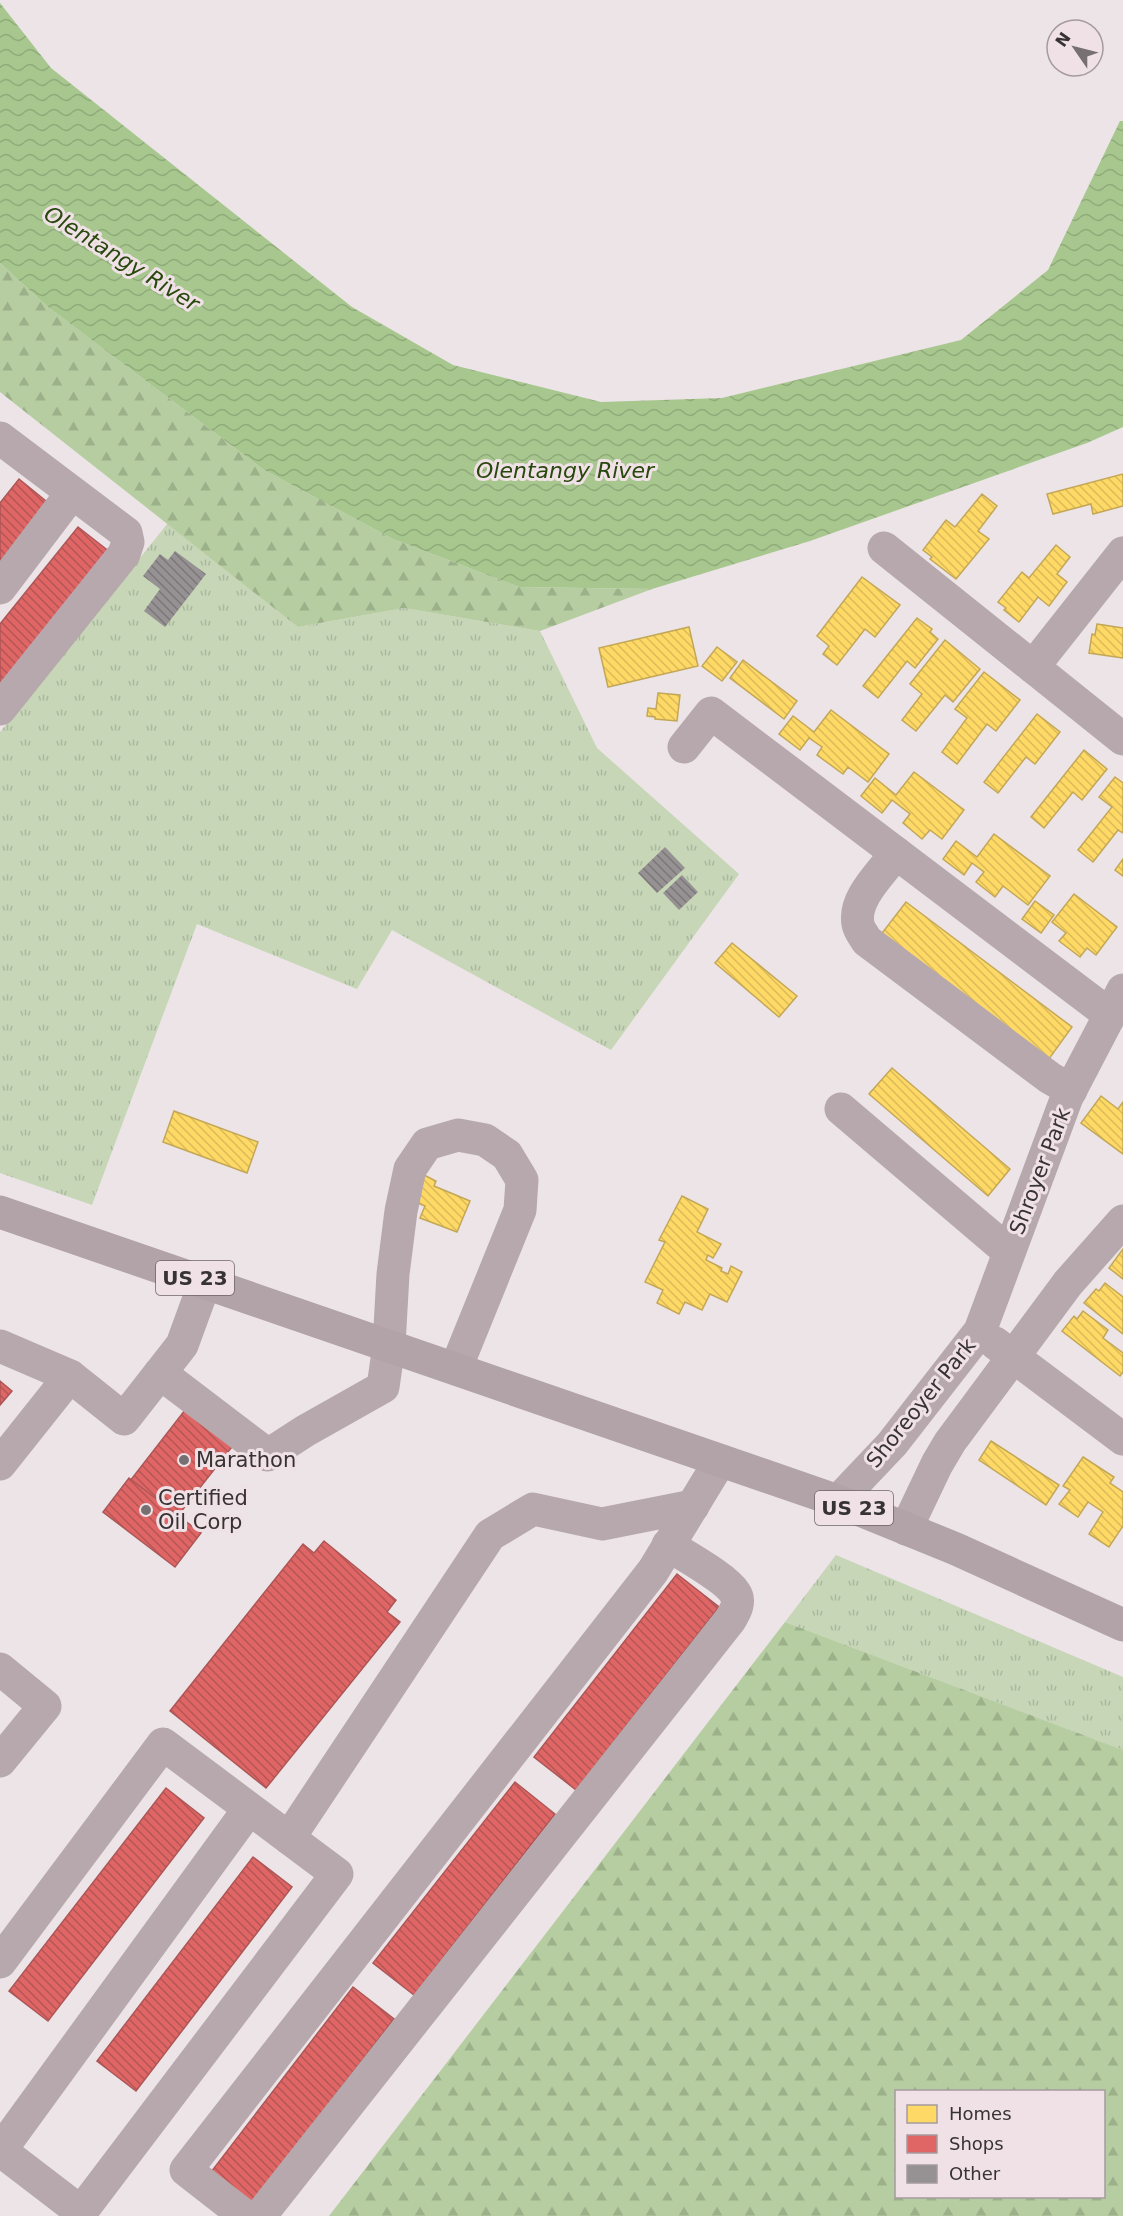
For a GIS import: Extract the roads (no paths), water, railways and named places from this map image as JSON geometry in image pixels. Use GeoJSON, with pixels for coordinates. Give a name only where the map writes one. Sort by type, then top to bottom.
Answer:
{"type":"FeatureCollection","features":[{"type":"Feature","properties":{"kind":"highway","name":"US 23"},"geometry":{"type":"LineString","coordinates":[[0,1212],[837,1501],[956,1549],[1123,1625]]}},
{"type":"Feature","properties":{"kind":"street"},"geometry":{"type":"LineString","coordinates":[[0,709],[124,554],[128,542],[126,533],[72,493],[4,450]]}},
{"type":"Feature","properties":{"kind":"street"},"geometry":{"type":"LineString","coordinates":[[0,588],[72,493]]}},
{"type":"Feature","properties":{"kind":"street"},"geometry":{"type":"LineString","coordinates":[[884,548],[1123,739]]}},
{"type":"Feature","properties":{"kind":"street"},"geometry":{"type":"LineString","coordinates":[[1033,667],[1123,554]]}},
{"type":"Feature","properties":{"kind":"street"},"geometry":{"type":"LineString","coordinates":[[684,747],[711,713],[896,853],[1116,1003]]}},
{"type":"Feature","properties":{"kind":"street"},"geometry":{"type":"LineString","coordinates":[[896,853],[863,898],[857,911],[858,927],[867,941],[1050,1078],[1071,1090]]}},
{"type":"Feature","properties":{"kind":"street","name":"Shroyer Park"},"geometry":{"type":"LineString","coordinates":[[980,1331],[1071,1090],[1116,1003]]}},
{"type":"Feature","properties":{"kind":"street"},"geometry":{"type":"LineString","coordinates":[[842,1109],[1009,1252]]}},
{"type":"Feature","properties":{"kind":"street"},"geometry":{"type":"LineString","coordinates":[[160,1373],[268,1455],[315,1425],[383,1387],[389,1345],[393,1274],[401,1211],[410,1169],[427,1144],[458,1135],[485,1140],[507,1155],[522,1180],[520,1210],[456,1368]]}},
{"type":"Feature","properties":{"kind":"street","name":"Shoreoyer Park"},"geometry":{"type":"LineString","coordinates":[[906,1529],[950,1442],[1068,1283],[1123,1221]]}},
{"type":"Feature","properties":{"kind":"street"},"geometry":{"type":"LineString","coordinates":[[0,1346],[70,1376],[124,1419],[182,1345],[205,1282]]}},
{"type":"Feature","properties":{"kind":"street"},"geometry":{"type":"LineString","coordinates":[[980,1331],[1121,1432]]}},
{"type":"Feature","properties":{"kind":"street","name":"Shoreoyer Park"},"geometry":{"type":"LineString","coordinates":[[837,1501],[892,1444],[980,1331]]}},
{"type":"Feature","properties":{"kind":"street"},"geometry":{"type":"LineString","coordinates":[[0,1464],[70,1376]]}},
{"type":"Feature","properties":{"kind":"street"},"geometry":{"type":"LineString","coordinates":[[245,2216],[186,2170],[645,1581],[720,1461]]}},
{"type":"Feature","properties":{"kind":"street"},"geometry":{"type":"LineString","coordinates":[[289,1838],[490,1535],[532,1509],[602,1524],[693,1506]]}},
{"type":"Feature","properties":{"kind":"street"},"geometry":{"type":"LineString","coordinates":[[260,2216],[730,1620],[737,1606],[736,1594],[724,1582],[669,1545]]}},
{"type":"Feature","properties":{"kind":"street"},"geometry":{"type":"LineString","coordinates":[[0,1669],[45,1706],[0,1761]]}},
{"type":"Feature","properties":{"kind":"street"},"geometry":{"type":"LineString","coordinates":[[0,1962],[163,1744],[337,1874],[79,2214],[0,2150],[249,1809]]}},
{"type":"Feature","properties":{"kind":"water","name":"Olentangy River"},"geometry":{"type":"Polygon","coordinates":[[[0,3],[51,68],[352,307],[453,365],[601,402],[722,398],[961,340],[1048,270],[1120,121],[1123,121],[1123,427],[1087,443],[810,541],[652,589],[519,587],[393,539],[264,470],[48,307],[0,263],[0,3]]]}},
{"type":"Feature","properties":{"kind":"place","name":"Marathon"},"geometry":{"type":"Point","coordinates":[184,1460]}},
{"type":"Feature","properties":{"kind":"place","name":"Certified Oil Corp"},"geometry":{"type":"Point","coordinates":[146,1510]}}]}
